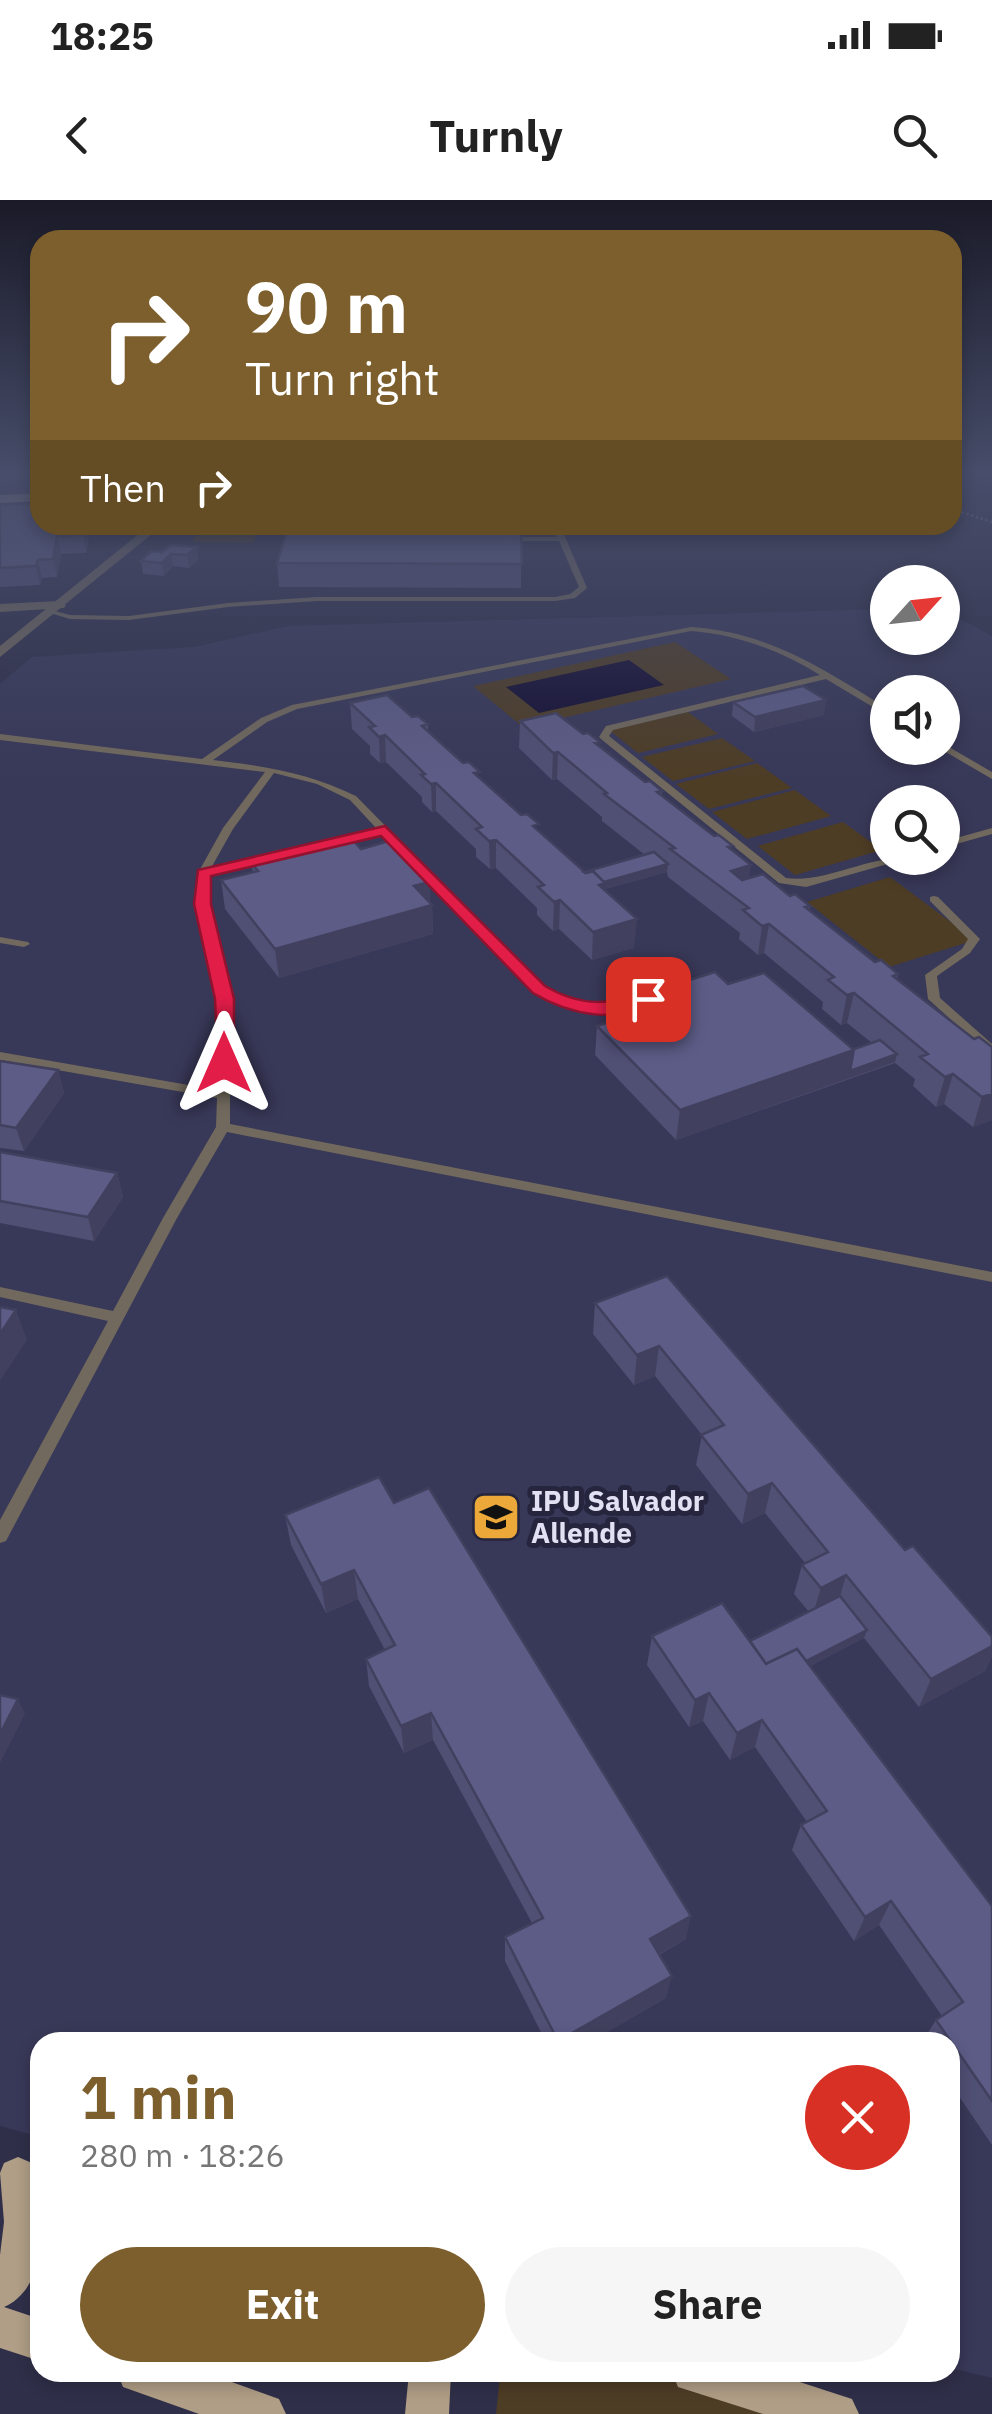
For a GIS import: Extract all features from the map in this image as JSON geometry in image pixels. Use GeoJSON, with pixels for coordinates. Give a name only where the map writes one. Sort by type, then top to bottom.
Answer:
{"type":"FeatureCollection","features":[{"type":"Feature","properties":{"kind":"main road"},"geometry":{"type":"LineString","coordinates":[[0,2288],[22,2258],[26,2238],[19,2178]]}},
{"type":"Feature","properties":{"kind":"main road"},"geometry":{"type":"LineString","coordinates":[[0,2327],[30,2337]]}},
{"type":"Feature","properties":{"kind":"main road"},"geometry":{"type":"LineString","coordinates":[[168,2382],[264,2414]]}},
{"type":"Feature","properties":{"kind":"main road"},"geometry":{"type":"LineString","coordinates":[[426,2414],[429,2382]]}},
{"type":"Feature","properties":{"kind":"main road"},"geometry":{"type":"LineString","coordinates":[[727,2382],[836,2414]]}},
{"type":"Feature","properties":{"kind":"street"},"geometry":{"type":"LineString","coordinates":[[0,653],[98,573]]}},
{"type":"Feature","properties":{"kind":"street"},"geometry":{"type":"LineString","coordinates":[[0,608],[55,608]]}},
{"type":"Feature","properties":{"kind":"lane"},"geometry":{"type":"LineString","coordinates":[[55,608],[70,617],[128,618],[317,598],[554,599],[572,596],[583,588],[577,573]]}},
{"type":"Feature","properties":{"kind":"lane"},"geometry":{"type":"LineString","coordinates":[[205,761],[264,720],[295,707],[666,631],[713,629],[746,636],[782,650],[870,702]]}},
{"type":"Feature","properties":{"kind":"lane"},"geometry":{"type":"LineString","coordinates":[[826,676],[609,728],[604,737],[783,881],[806,884],[870,866]]}},
{"type":"Feature","properties":{"kind":"lane"},"geometry":{"type":"LineString","coordinates":[[0,737],[272,770],[320,782],[353,798],[539,990],[563,1004],[590,1010],[648,999]]}},
{"type":"Feature","properties":{"kind":"lane"},"geometry":{"type":"LineString","coordinates":[[960,757],[992,776]]}},
{"type":"Feature","properties":{"kind":"lane"},"geometry":{"type":"LineString","coordinates":[[0,1536],[223,1126],[224,999],[203,904],[203,873],[228,828],[272,770]]}},
{"type":"Feature","properties":{"kind":"lane"},"geometry":{"type":"LineString","coordinates":[[203,873],[385,830]]}},
{"type":"Feature","properties":{"kind":"lane"},"geometry":{"type":"LineString","coordinates":[[960,840],[992,831]]}},
{"type":"Feature","properties":{"kind":"lane"},"geometry":{"type":"LineString","coordinates":[[296,851],[306,863]]}},
{"type":"Feature","properties":{"kind":"lane"},"geometry":{"type":"LineString","coordinates":[[934,899],[974,939],[966,951],[931,974],[934,998],[992,1050]]}},
{"type":"Feature","properties":{"kind":"lane"},"geometry":{"type":"LineString","coordinates":[[0,940],[24,944]]}},
{"type":"Feature","properties":{"kind":"lane"},"geometry":{"type":"LineString","coordinates":[[0,1056],[224,1094]]}},
{"type":"Feature","properties":{"kind":"lane"},"geometry":{"type":"LineString","coordinates":[[223,1126],[992,1278]]}},
{"type":"Feature","properties":{"kind":"lane"},"geometry":{"type":"LineString","coordinates":[[0,1292],[116,1317]]}},
{"type":"Feature","properties":{"kind":"shaded area","name":"IPU Salvador Allende"},"geometry":{"type":"Polygon","coordinates":[[[870,609],[870,655],[960,655],[960,619],[992,636],[992,2378],[960,2370],[960,2032],[30,2032],[30,2134],[0,2126],[0,684],[32,657],[194,647],[289,626],[870,609]]]}},
{"type":"Feature","properties":{"kind":"shaded area"},"geometry":{"type":"Polygon","coordinates":[[[675,642],[731,679],[523,727],[473,686],[675,642]]]}},
{"type":"Feature","properties":{"kind":"shaded area"},"geometry":{"type":"Polygon","coordinates":[[[629,660],[664,685],[539,713],[506,687],[629,660]]]}},
{"type":"Feature","properties":{"kind":"shaded area"},"geometry":{"type":"Polygon","coordinates":[[[688,712],[718,734],[638,753],[609,730],[688,712]]]}},
{"type":"Feature","properties":{"kind":"shaded area"},"geometry":{"type":"Polygon","coordinates":[[[722,738],[755,761],[673,781],[642,757],[722,738]]]}},
{"type":"Feature","properties":{"kind":"shaded area"},"geometry":{"type":"Polygon","coordinates":[[[757,763],[792,788],[709,809],[676,784],[757,763]]]}},
{"type":"Feature","properties":{"kind":"shaded area"},"geometry":{"type":"Polygon","coordinates":[[[795,790],[831,816],[747,839],[712,812],[795,790]]]}},
{"type":"Feature","properties":{"kind":"shaded area"},"geometry":{"type":"Polygon","coordinates":[[[843,822],[870,841],[870,853],[795,875],[758,846],[843,822]]]}},
{"type":"Feature","properties":{"kind":"shaded area"},"geometry":{"type":"Polygon","coordinates":[[[890,877],[975,940],[889,967],[807,902],[890,877]]]}},
{"type":"Feature","properties":{"kind":"shaded area"},"geometry":{"type":"Polygon","coordinates":[[[499,2382],[724,2382],[836,2414],[496,2414],[499,2382]]]}},
{"type":"Feature","properties":{"kind":"building"},"geometry":{"type":"Polygon","coordinates":[[[803,686],[826,700],[755,717],[733,702],[803,686]]]}},
{"type":"Feature","properties":{"kind":"building"},"geometry":{"type":"Polygon","coordinates":[[[387,695],[412,717],[418,716],[428,724],[422,726],[463,763],[469,762],[480,772],[474,773],[521,815],[527,814],[539,824],[533,826],[586,873],[593,871],[606,883],[599,885],[637,919],[593,932],[560,900],[554,902],[538,887],[544,885],[496,840],[489,841],[476,829],[482,827],[436,783],[431,784],[421,775],[425,774],[385,735],[379,737],[369,727],[375,726],[350,703],[387,695]]]}},
{"type":"Feature","properties":{"kind":"building"},"geometry":{"type":"Polygon","coordinates":[[[556,713],[600,742],[595,743],[645,782],[650,781],[662,791],[657,792],[714,836],[719,835],[733,846],[728,847],[751,865],[731,871],[742,880],[763,874],[790,896],[795,894],[810,906],[805,907],[875,962],[881,960],[898,974],[893,976],[974,1039],[979,1037],[992,1047],[992,1094],[982,1097],[953,1074],[945,1077],[920,1057],[928,1054],[854,993],[847,995],[828,980],[834,977],[769,924],[762,926],[743,910],[749,908],[670,849],[675,848],[604,794],[607,793],[558,752],[553,753],[520,721],[556,713]]]}},
{"type":"Feature","properties":{"kind":"building"},"geometry":{"type":"Polygon","coordinates":[[[351,838],[361,849],[389,841],[429,882],[414,886],[432,905],[275,949],[221,880],[258,871],[251,863],[351,838]]]}},
{"type":"Feature","properties":{"kind":"building"},"geometry":{"type":"Polygon","coordinates":[[[654,852],[668,864],[604,882],[593,871],[584,872],[654,852]]]}},
{"type":"Feature","properties":{"kind":"building"},"geometry":{"type":"Polygon","coordinates":[[[715,972],[728,984],[764,973],[854,1050],[680,1110],[597,1026],[633,1014],[620,1002],[715,972]]]}},
{"type":"Feature","properties":{"kind":"building"},"geometry":{"type":"Polygon","coordinates":[[[880,1040],[897,1054],[850,1071],[854,1049],[880,1040]]]}},
{"type":"Feature","properties":{"kind":"building"},"geometry":{"type":"Polygon","coordinates":[[[0,1061],[58,1070],[16,1128],[0,1125],[0,1061]]]}},
{"type":"Feature","properties":{"kind":"building"},"geometry":{"type":"Polygon","coordinates":[[[0,1152],[117,1173],[88,1217],[0,1201],[0,1152]]]}},
{"type":"Feature","properties":{"kind":"building"},"geometry":{"type":"Polygon","coordinates":[[[667,1276],[905,1550],[913,1546],[992,1637],[992,1646],[931,1679],[846,1575],[821,1588],[802,1565],[828,1552],[772,1483],[748,1494],[701,1435],[724,1425],[659,1346],[637,1355],[595,1303],[667,1276]]]}},
{"type":"Feature","properties":{"kind":"building"},"geometry":{"type":"Polygon","coordinates":[[[0,1307],[16,1310],[0,1334],[0,1307]]]}},
{"type":"Feature","properties":{"kind":"building"},"geometry":{"type":"Polygon","coordinates":[[[379,1477],[394,1503],[429,1488],[691,1916],[650,1939],[672,1976],[574,2032],[553,2032],[505,1937],[543,1918],[431,1713],[401,1726],[366,1659],[395,1645],[354,1570],[321,1584],[285,1515],[379,1477]]]}},
{"type":"Feature","properties":{"kind":"building"},"geometry":{"type":"Polygon","coordinates":[[[840,1596],[867,1630],[806,1661],[797,1649],[766,1664],[750,1641],[840,1596]]]}},
{"type":"Feature","properties":{"kind":"building"},"geometry":{"type":"Polygon","coordinates":[[[722,1603],[766,1664],[797,1649],[992,1906],[992,2101],[960,2055],[960,2032],[944,2032],[936,2020],[963,2002],[891,1901],[865,1917],[801,1825],[827,1811],[762,1720],[737,1733],[709,1693],[695,1700],[652,1636],[722,1603]]]}},
{"type":"Feature","properties":{"kind":"building"},"geometry":{"type":"Polygon","coordinates":[[[0,1695],[18,1699],[0,1734],[0,1695]]]}},
{"type":"Feature","properties":{"kind":"place","name":"IPU Salvador Allende"},"geometry":{"type":"Point","coordinates":[496,1517]}},
{"type":"Feature","properties":{"kind":"route"},"geometry":{"type":"LineString","coordinates":[[224,1063],[224,999],[203,904],[203,873],[385,830],[539,990],[563,1004],[590,1010],[648,999]]}}]}
